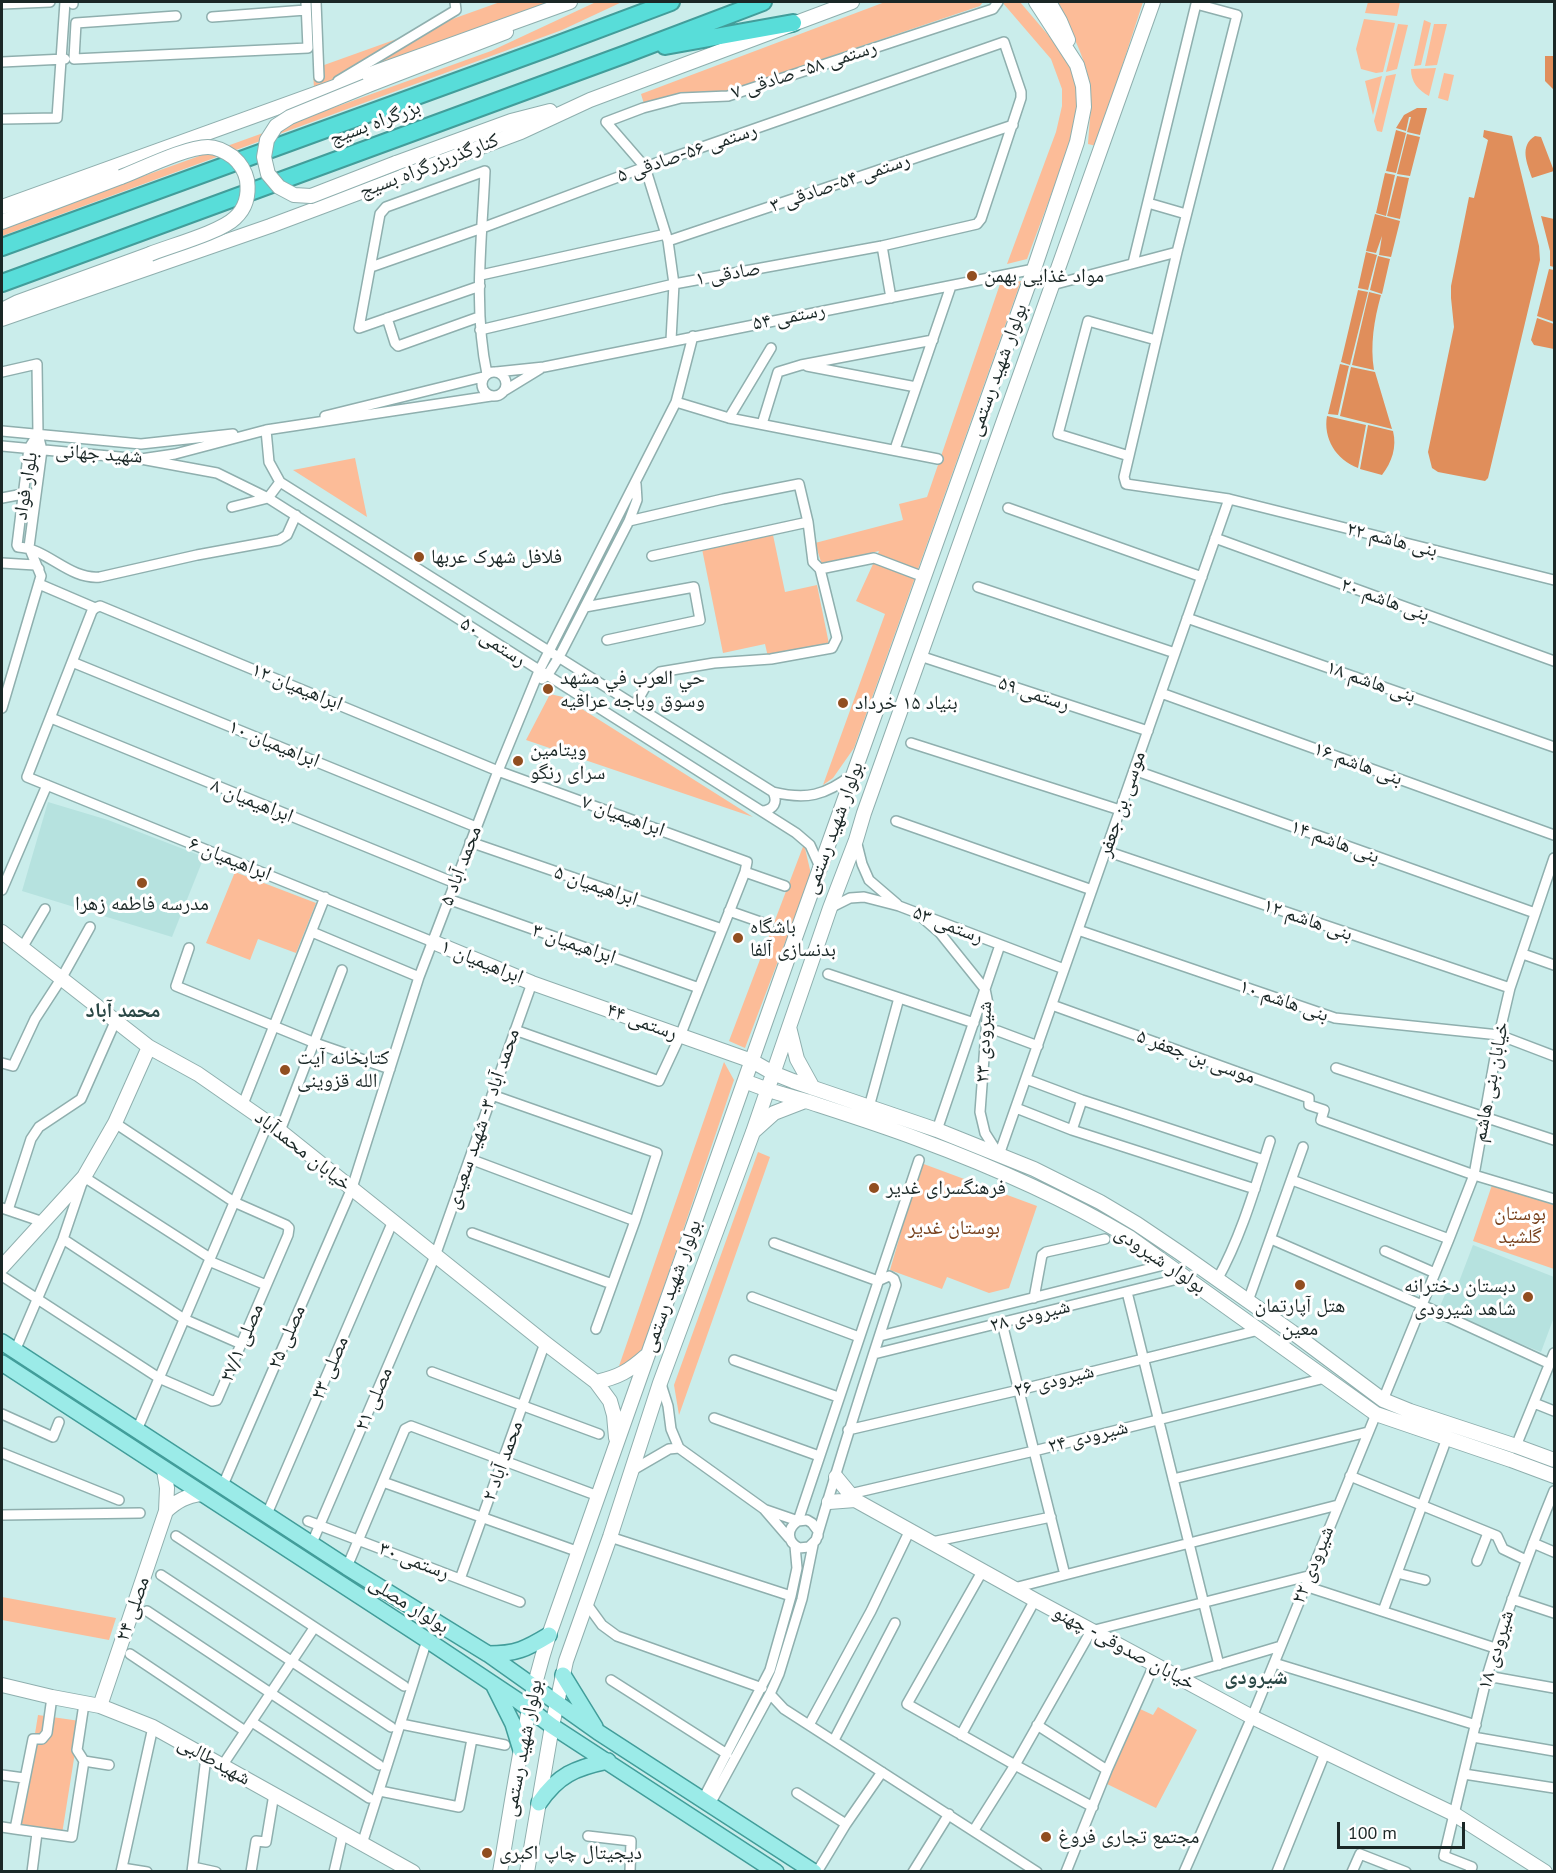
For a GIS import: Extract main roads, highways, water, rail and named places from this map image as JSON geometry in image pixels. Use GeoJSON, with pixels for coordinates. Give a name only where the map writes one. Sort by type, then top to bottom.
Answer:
{"type":"FeatureCollection","features":[{"type":"Feature","properties":{"kind":"highway"},"geometry":{"type":"LineString","coordinates":[[551,47],[641,2]]}},
{"type":"Feature","properties":{"kind":"highway","name":"بزرگراه بسیج"},"geometry":{"type":"LineString","coordinates":[[2,247],[671,2]]}},
{"type":"Feature","properties":{"kind":"highway","name":"بزرگراه بسیج"},"geometry":{"type":"LineString","coordinates":[[2,283],[763,2]]}},
{"type":"Feature","properties":{"kind":"highway"},"geometry":{"type":"LineString","coordinates":[[626,54],[793,23]]}},
{"type":"Feature","properties":{"kind":"main road"},"geometry":{"type":"LineString","coordinates":[[2,207],[320,84],[570,2]]}},
{"type":"Feature","properties":{"kind":"main road"},"geometry":{"type":"LineString","coordinates":[[577,2],[482,43],[290,117],[276,126],[267,140],[264,157],[268,174],[279,187],[294,195],[311,196],[511,121],[590,100]]}},
{"type":"Feature","properties":{"kind":"main road","name":"کنارگذربزرگراه بسیج"},"geometry":{"type":"LineString","coordinates":[[2,319],[270,226],[521,132],[590,100],[852,2]]}},
{"type":"Feature","properties":{"kind":"main road","name":"بولوار شهید رستمی"},"geometry":{"type":"LineString","coordinates":[[500,1872],[529,1710],[547,1642],[820,867],[1034,270],[1077,142],[1084,107],[1083,86],[1077,65],[1036,2]]}},
{"type":"Feature","properties":{"kind":"main road"},"geometry":{"type":"LineString","coordinates":[[1049,2],[1060,21],[1077,65]]}},
{"type":"Feature","properties":{"kind":"main road","name":"بولوار شهید رستمی"},"geometry":{"type":"LineString","coordinates":[[527,1872],[556,1702],[586,1603],[660,1383],[753,1132],[830,908],[1153,2]]}},
{"type":"Feature","properties":{"kind":"main road"},"geometry":{"type":"LineString","coordinates":[[2,222],[194,149],[210,147],[225,151],[237,161],[246,174],[248,190],[244,205],[235,218],[222,227],[18,302],[2,310]]}},
{"type":"Feature","properties":{"kind":"main road","name":"خیابان محمدآباد"},"geometry":{"type":"LineString","coordinates":[[2,932],[148,1047],[198,1074],[274,1127],[596,1382]]}},
{"type":"Feature","properties":{"kind":"main road","name":"ابراهیمیان ۱"},"geometry":{"type":"LineString","coordinates":[[433,942],[532,982]]}},
{"type":"Feature","properties":{"kind":"main road","name":"رستمی ۴۴"},"geometry":{"type":"LineString","coordinates":[[532,982],[752,1061]]}},
{"type":"Feature","properties":{"kind":"main road"},"geometry":{"type":"LineString","coordinates":[[763,1029],[772,1039],[779,1041],[786,1034],[813,1088]]}},
{"type":"Feature","properties":{"kind":"main road"},"geometry":{"type":"LineString","coordinates":[[2,1267],[84,1177],[115,1123],[148,1047]]}},
{"type":"Feature","properties":{"kind":"main road","name":"بولوار شیرودی"},"geometry":{"type":"LineString","coordinates":[[752,1061],[773,1073],[813,1088],[869,1102],[1034,1169],[1100,1202],[1137,1224],[1292,1332],[1383,1400],[1554,1461]]}},
{"type":"Feature","properties":{"kind":"main road","name":"بولوار شیرودی"},"geometry":{"type":"LineString","coordinates":[[745,1081],[919,1139],[1027,1183],[1129,1237],[1376,1414],[1554,1476]]}},
{"type":"Feature","properties":{"kind":"main road"},"geometry":{"type":"LineString","coordinates":[[753,1132],[774,1113],[805,1101]]}},
{"type":"Feature","properties":{"kind":"main road"},"geometry":{"type":"LineString","coordinates":[[701,1205],[716,1204],[722,1217]]}},
{"type":"Feature","properties":{"kind":"main road","name":"بولوار مصلی"},"geometry":{"type":"LineString","coordinates":[[2,1342],[347,1567],[488,1654],[534,1689],[598,1732],[815,1872]]}},
{"type":"Feature","properties":{"kind":"main road"},"geometry":{"type":"LineString","coordinates":[[616,1444],[614,1415],[610,1401],[596,1382],[614,1378],[629,1371],[649,1354]]}},
{"type":"Feature","properties":{"kind":"main road","name":"بولوار مصلی"},"geometry":{"type":"LineString","coordinates":[[2,1363],[427,1640],[552,1726],[776,1872]]}},
{"type":"Feature","properties":{"kind":"main road","name":"مصلی ۲۴"},"geometry":{"type":"LineString","coordinates":[[100,1706],[166,1511],[167,1488],[164,1470]]}},
{"type":"Feature","properties":{"kind":"main road"},"geometry":{"type":"LineString","coordinates":[[836,1478],[853,1497]]}},
{"type":"Feature","properties":{"kind":"main road"},"geometry":{"type":"LineString","coordinates":[[166,1511],[176,1502],[188,1496],[201,1494]]}},
{"type":"Feature","properties":{"kind":"main road"},"geometry":{"type":"LineString","coordinates":[[829,1502],[853,1497]]}},
{"type":"Feature","properties":{"kind":"main road","name":"خیابان صدوقی- چهنو"},"geometry":{"type":"LineString","coordinates":[[853,1497],[1091,1631],[1252,1717],[1454,1814],[1545,1872]]}},
{"type":"Feature","properties":{"kind":"main road"},"geometry":{"type":"LineString","coordinates":[[488,1654],[518,1652],[547,1642],[547,1654],[565,1668],[598,1732]]}},
{"type":"Feature","properties":{"kind":"main road"},"geometry":{"type":"LineString","coordinates":[[492,1684],[513,1724],[521,1750]]}},
{"type":"Feature","properties":{"kind":"main road","name":"شهیدطالبی"},"geometry":{"type":"LineString","coordinates":[[2,1685],[100,1706],[153,1727],[413,1872]]}},
{"type":"Feature","properties":{"kind":"main road"},"geometry":{"type":"LineString","coordinates":[[538,1803],[549,1787],[574,1770],[608,1761]]}},
{"type":"Feature","properties":{"kind":"main road"},"geometry":{"type":"LineString","coordinates":[[701,1823],[706,1802]]}},
{"type":"Feature","properties":{"kind":"place","name":"مواد غذایی بهمن"},"geometry":{"type":"Point","coordinates":[972,276]}},
{"type":"Feature","properties":{"kind":"place","name":"فلافل شهرک عربها"},"geometry":{"type":"Point","coordinates":[419,557]}},
{"type":"Feature","properties":{"kind":"place","name":"حي العرب في مشهد وسوق وباجه عراقيه"},"geometry":{"type":"Point","coordinates":[548,689]}},
{"type":"Feature","properties":{"kind":"place","name":"بنیاد ۱۵ خرداد"},"geometry":{"type":"Point","coordinates":[843,703]}},
{"type":"Feature","properties":{"kind":"place","name":"ویتامین سرای رنگو"},"geometry":{"type":"Point","coordinates":[518,761]}},
{"type":"Feature","properties":{"kind":"place","name":"مدرسه فاطمه زهرا"},"geometry":{"type":"Point","coordinates":[142,883]}},
{"type":"Feature","properties":{"kind":"place","name":"باشگاه بدنسازی آلفا"},"geometry":{"type":"Point","coordinates":[738,938]}},
{"type":"Feature","properties":{"kind":"place","name":"کتابخانه آیت الله قزوینی"},"geometry":{"type":"Point","coordinates":[285,1070]}},
{"type":"Feature","properties":{"kind":"place","name":"فرهنگسرای غدیر"},"geometry":{"type":"Point","coordinates":[874,1188]}},
{"type":"Feature","properties":{"kind":"place","name":"هتل آپارتمان معین"},"geometry":{"type":"Point","coordinates":[1300,1285]}},
{"type":"Feature","properties":{"kind":"place","name":"دبستان دخترانه شاهد شیرودی"},"geometry":{"type":"Point","coordinates":[1528,1297]}},
{"type":"Feature","properties":{"kind":"place","name":"مجتمع تجاری فروغ"},"geometry":{"type":"Point","coordinates":[1046,1837]}},
{"type":"Feature","properties":{"kind":"place","name":"دیجیتال چاپ اکبری"},"geometry":{"type":"Point","coordinates":[487,1853]}},
{"type":"Feature","properties":{"kind":"district","name":"محمد آباد"},"geometry":{"type":"Point","coordinates":[123,1011]}},
{"type":"Feature","properties":{"kind":"district","name":"شیرودی"},"geometry":{"type":"Point","coordinates":[1256,1678]}},
{"type":"Feature","properties":{"kind":"park label","name":"بوستان گلشید"},"geometry":{"type":"Point","coordinates":[1520,1226]}},
{"type":"Feature","properties":{"kind":"park label","name":"بوستان غدیر"},"geometry":{"type":"Point","coordinates":[954,1228]}}]}
